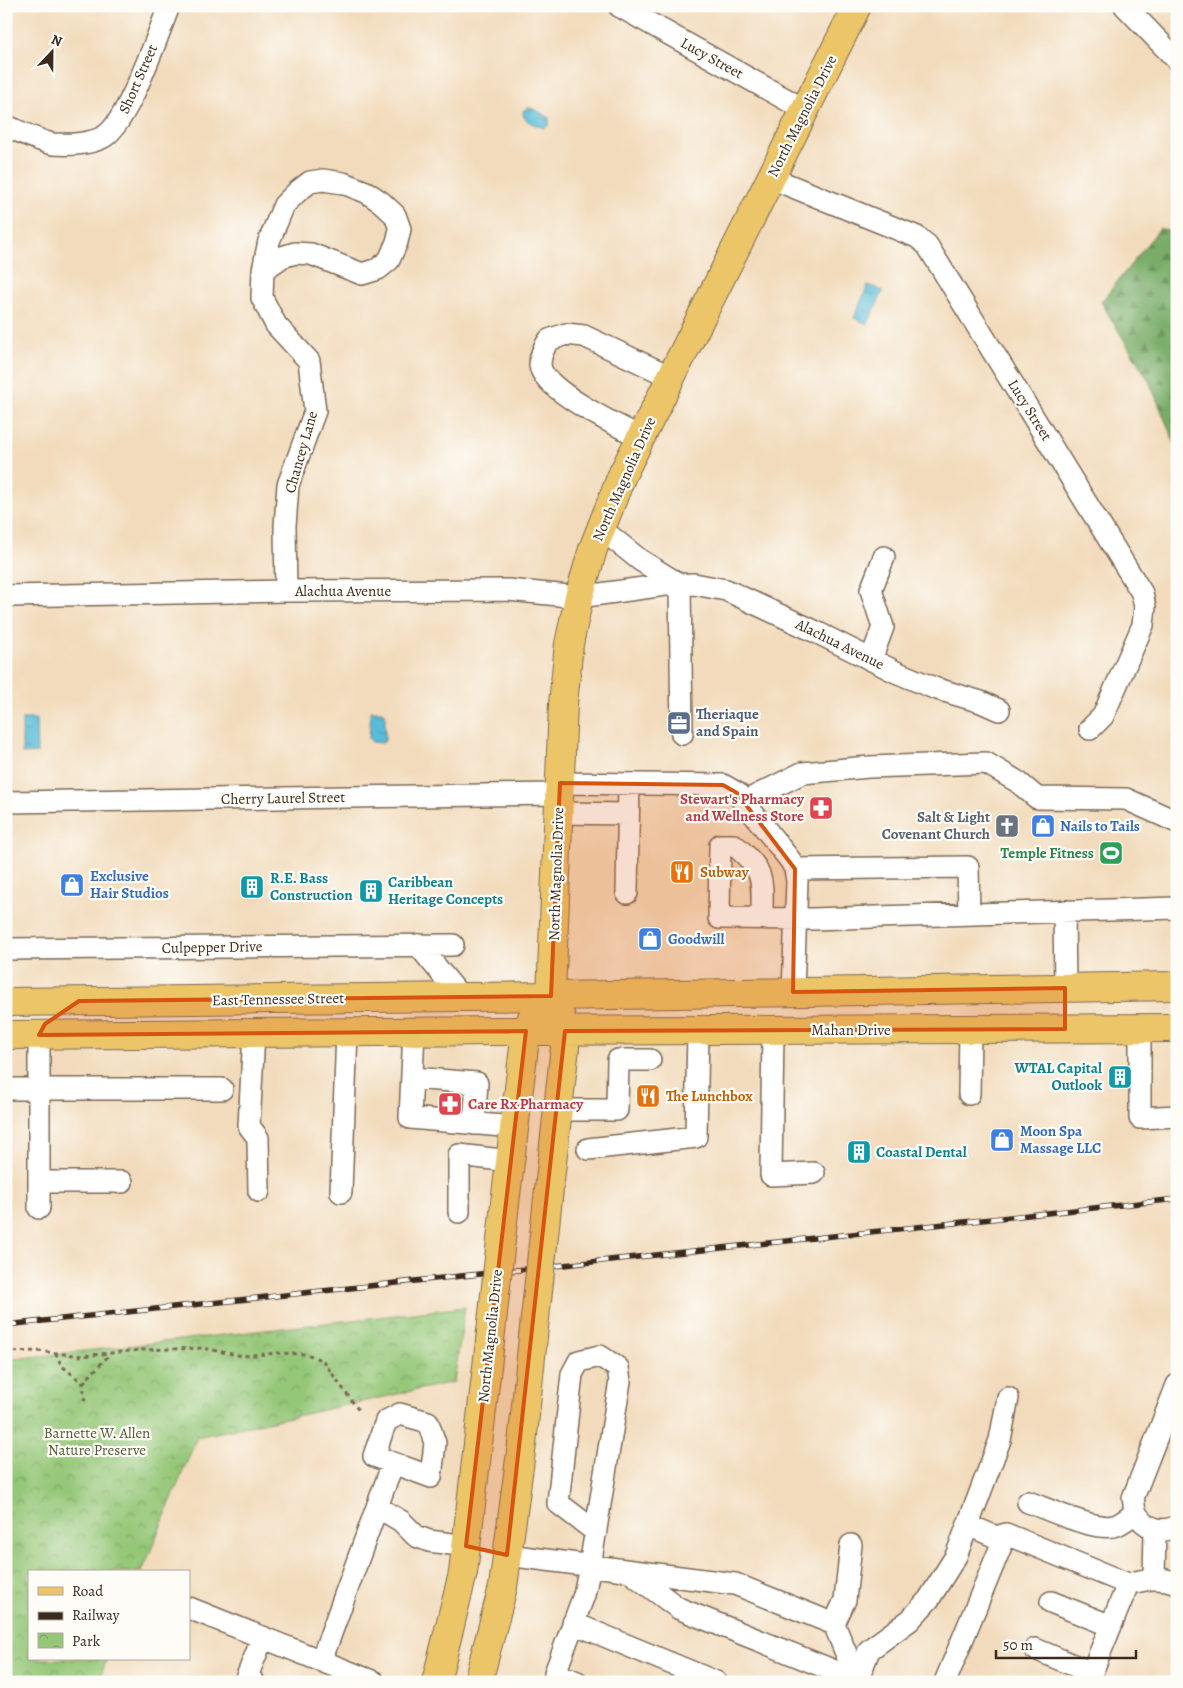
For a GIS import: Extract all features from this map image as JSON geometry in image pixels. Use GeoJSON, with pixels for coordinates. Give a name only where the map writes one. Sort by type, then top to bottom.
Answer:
{"type":"FeatureCollection","features":[{"type":"Feature","properties":{"kind":"main road","name":"North Magnolia Drive"},"geometry":{"type":"LineString","coordinates":[[478,1682],[503,1587],[522,1444],[564,1062],[565,1032],[560,1013],[551,996],[565,683],[569,644],[579,597],[600,528],[622,475],[857,6]]}},
{"type":"Feature","properties":{"kind":"main road"},"geometry":{"type":"LineString","coordinates":[[551,996],[1177,986]]}},
{"type":"Feature","properties":{"kind":"main road"},"geometry":{"type":"LineString","coordinates":[[1065,988],[1065,1029]]}},
{"type":"Feature","properties":{"kind":"main road","name":"North Magnolia Drive"},"geometry":{"type":"LineString","coordinates":[[436,1682],[463,1573],[526,1031],[535,1012],[551,996]]}},
{"type":"Feature","properties":{"kind":"main road","name":"East Tennessee Street"},"geometry":{"type":"LineString","coordinates":[[6,1002],[551,996]]}},
{"type":"Feature","properties":{"kind":"main road"},"geometry":{"type":"LineString","coordinates":[[39,1035],[45,1024],[79,1001]]}},
{"type":"Feature","properties":{"kind":"main road","name":"Mahan Drive"},"geometry":{"type":"LineString","coordinates":[[526,1031],[1177,1028]]}},
{"type":"Feature","properties":{"kind":"main road"},"geometry":{"type":"LineString","coordinates":[[6,1035],[526,1031]]}},
{"type":"Feature","properties":{"kind":"main road"},"geometry":{"type":"LineString","coordinates":[[466,1546],[507,1555]]}},
{"type":"Feature","properties":{"kind":"street","name":"Short Street"},"geometry":{"type":"LineString","coordinates":[[6,126],[52,144],[79,143],[96,140],[106,135],[116,127],[128,107],[169,6]]}},
{"type":"Feature","properties":{"kind":"street","name":"Lucy Street"},"geometry":{"type":"LineString","coordinates":[[619,6],[805,110]]}},
{"type":"Feature","properties":{"kind":"street"},"geometry":{"type":"LineString","coordinates":[[1125,6],[1177,60]]}},
{"type":"Feature","properties":{"kind":"street","name":"Lucy Street"},"geometry":{"type":"LineString","coordinates":[[771,178],[917,237],[927,245],[1142,593],[1145,607],[1143,625],[1103,716],[1090,729]]}},
{"type":"Feature","properties":{"kind":"street","name":"Chancey Lane"},"geometry":{"type":"LineString","coordinates":[[263,270],[282,257],[295,253],[311,254],[362,274],[378,269],[388,260],[397,242],[400,229],[395,215],[366,192],[343,183],[323,180],[310,182],[284,205],[269,241],[263,270],[262,298],[276,325],[309,361],[314,390],[315,411],[288,485],[285,526],[286,591]]}},
{"type":"Feature","properties":{"kind":"street"},"geometry":{"type":"LineString","coordinates":[[640,437],[576,402],[547,380],[540,366],[542,351],[549,340],[566,334],[584,336],[671,377]]}},
{"type":"Feature","properties":{"kind":"street","name":"Alachua Avenue"},"geometry":{"type":"LineString","coordinates":[[600,528],[640,560],[680,584]]}},
{"type":"Feature","properties":{"kind":"street"},"geometry":{"type":"LineString","coordinates":[[871,660],[883,627],[871,590],[884,557]]}},
{"type":"Feature","properties":{"kind":"street"},"geometry":{"type":"LineString","coordinates":[[680,584],[682,734]]}},
{"type":"Feature","properties":{"kind":"street","name":"Alachua Avenue"},"geometry":{"type":"LineString","coordinates":[[6,596],[286,591],[508,590],[579,597],[680,584],[694,584],[726,590],[871,660],[934,688],[981,702],[999,710]]}},
{"type":"Feature","properties":{"kind":"street"},"geometry":{"type":"LineString","coordinates":[[737,847],[749,808],[802,773],[869,767],[986,763],[1018,782],[1037,798],[1126,799],[1177,822]]}},
{"type":"Feature","properties":{"kind":"street"},"geometry":{"type":"LineString","coordinates":[[627,893],[629,784]]}},
{"type":"Feature","properties":{"kind":"street","name":"Cherry Laurel Street"},"geometry":{"type":"LineString","coordinates":[[6,802],[559,797],[629,784],[723,785],[733,790],[749,808],[795,869]]}},
{"type":"Feature","properties":{"kind":"street"},"geometry":{"type":"LineString","coordinates":[[559,797],[628,814]]}},
{"type":"Feature","properties":{"kind":"street"},"geometry":{"type":"LineString","coordinates":[[762,918],[762,880],[754,863],[734,845],[720,845],[719,918],[796,919],[1177,908]]}},
{"type":"Feature","properties":{"kind":"street"},"geometry":{"type":"LineString","coordinates":[[793,992],[797,881],[795,869],[968,867],[969,914]]}},
{"type":"Feature","properties":{"kind":"street"},"geometry":{"type":"LineString","coordinates":[[1064,911],[1065,988]]}},
{"type":"Feature","properties":{"kind":"street","name":"Culpepper Drive"},"geometry":{"type":"LineString","coordinates":[[6,949],[452,945]]}},
{"type":"Feature","properties":{"kind":"street"},"geometry":{"type":"LineString","coordinates":[[418,946],[461,997]]}},
{"type":"Feature","properties":{"kind":"street"},"geometry":{"type":"LineString","coordinates":[[1140,1028],[1140,1118],[1177,1116]]}},
{"type":"Feature","properties":{"kind":"street"},"geometry":{"type":"LineString","coordinates":[[969,1094],[970,1029]]}},
{"type":"Feature","properties":{"kind":"street"},"geometry":{"type":"LineString","coordinates":[[772,1030],[771,1175],[814,1173]]}},
{"type":"Feature","properties":{"kind":"street"},"geometry":{"type":"LineString","coordinates":[[414,1031],[410,1118],[514,1127]]}},
{"type":"Feature","properties":{"kind":"street"},"geometry":{"type":"LineString","coordinates":[[558,1110],[617,1110],[618,1060],[640,1060],[630,1031]]}},
{"type":"Feature","properties":{"kind":"street"},"geometry":{"type":"LineString","coordinates":[[588,1149],[696,1137],[698,1031]]}},
{"type":"Feature","properties":{"kind":"street"},"geometry":{"type":"LineString","coordinates":[[341,1192],[347,1032]]}},
{"type":"Feature","properties":{"kind":"street"},"geometry":{"type":"LineString","coordinates":[[254,1033],[249,1126],[258,1138],[259,1190]]}},
{"type":"Feature","properties":{"kind":"street"},"geometry":{"type":"LineString","coordinates":[[39,1035],[39,1208]]}},
{"type":"Feature","properties":{"kind":"street"},"geometry":{"type":"LineString","coordinates":[[412,1078],[478,1083],[474,1124]]}},
{"type":"Feature","properties":{"kind":"street"},"geometry":{"type":"LineString","coordinates":[[6,1089],[222,1089]]}},
{"type":"Feature","properties":{"kind":"street"},"geometry":{"type":"LineString","coordinates":[[459,1212],[459,1155],[510,1161]]}},
{"type":"Feature","properties":{"kind":"street"},"geometry":{"type":"LineString","coordinates":[[39,1182],[122,1182]]}},
{"type":"Feature","properties":{"kind":"street"},"geometry":{"type":"LineString","coordinates":[[577,1682],[555,1673],[584,1595],[596,1532],[620,1381],[618,1368],[600,1356],[579,1361],[572,1374],[558,1503],[596,1532]]}},
{"type":"Feature","properties":{"kind":"street"},"geometry":{"type":"LineString","coordinates":[[1177,1385],[1133,1498],[1136,1512],[1144,1522],[1155,1529],[1168,1531],[1177,1526]]}},
{"type":"Feature","properties":{"kind":"street"},"geometry":{"type":"LineString","coordinates":[[857,1681],[869,1650],[910,1620],[929,1599],[956,1556],[1000,1440],[1008,1398]]}},
{"type":"Feature","properties":{"kind":"street"},"geometry":{"type":"LineString","coordinates":[[321,1661],[393,1463]]}},
{"type":"Feature","properties":{"kind":"street"},"geometry":{"type":"LineString","coordinates":[[1028,1502],[1091,1526],[1117,1526],[1136,1512]]}},
{"type":"Feature","properties":{"kind":"street"},"geometry":{"type":"LineString","coordinates":[[377,1507],[401,1522],[416,1536],[429,1541],[466,1546]]}},
{"type":"Feature","properties":{"kind":"street"},"geometry":{"type":"LineString","coordinates":[[970,1519],[996,1537],[1006,1534],[1128,1584],[1154,1578],[1177,1583]]}},
{"type":"Feature","properties":{"kind":"street"},"geometry":{"type":"LineString","coordinates":[[1154,1578],[1155,1529]]}},
{"type":"Feature","properties":{"kind":"street"},"geometry":{"type":"LineString","coordinates":[[945,1682],[1006,1534]]}},
{"type":"Feature","properties":{"kind":"street"},"geometry":{"type":"LineString","coordinates":[[834,1624],[845,1600],[852,1545]]}},
{"type":"Feature","properties":{"kind":"street"},"geometry":{"type":"LineString","coordinates":[[507,1555],[735,1584],[834,1624],[857,1681]]}},
{"type":"Feature","properties":{"kind":"street"},"geometry":{"type":"LineString","coordinates":[[629,1570],[678,1608],[857,1681]]}},
{"type":"Feature","properties":{"kind":"street"},"geometry":{"type":"LineString","coordinates":[[1035,1649],[1090,1678],[1128,1584]]}},
{"type":"Feature","properties":{"kind":"street"},"geometry":{"type":"LineString","coordinates":[[1051,1602],[1111,1626]]}},
{"type":"Feature","properties":{"kind":"street"},"geometry":{"type":"LineString","coordinates":[[190,1608],[374,1682]]}},
{"type":"Feature","properties":{"kind":"street"},"geometry":{"type":"LineString","coordinates":[[573,1623],[716,1682]]}},
{"type":"Feature","properties":{"kind":"street"},"geometry":{"type":"LineString","coordinates":[[254,1682],[246,1679],[263,1637]]}},
{"type":"Feature","properties":{"kind":"path"},"geometry":{"type":"LineString","coordinates":[[6,1352],[38,1351],[82,1356],[203,1348],[242,1356],[278,1353],[307,1354],[323,1361],[360,1412]]}},
{"type":"Feature","properties":{"kind":"path"},"geometry":{"type":"LineString","coordinates":[[54,1353],[62,1366],[83,1383],[85,1405]]}},
{"type":"Feature","properties":{"kind":"path"},"geometry":{"type":"LineString","coordinates":[[83,1383],[111,1353]]}},
{"type":"Feature","properties":{"kind":"highlighted area"},"geometry":{"type":"Polygon","coordinates":[[[560,783],[723,785],[737,793],[795,869],[793,992],[1065,988],[1065,1029],[565,1031],[507,1555],[466,1546],[526,1031],[39,1035],[45,1024],[79,1001],[551,996],[560,783]]]}},
{"type":"Feature","properties":{"kind":"green space"},"geometry":{"type":"Polygon","coordinates":[[[1160,228],[1177,235],[1177,449],[1149,381],[1101,302],[1160,228]]]}},
{"type":"Feature","properties":{"kind":"green space","name":"Barnette W. Allen Nature Preserve"},"geometry":{"type":"Polygon","coordinates":[[[465,1307],[454,1382],[197,1437],[143,1570],[28,1570],[28,1660],[107,1660],[98,1682],[6,1682],[6,1360],[465,1307]]]}},
{"type":"Feature","properties":{"kind":"water"},"geometry":{"type":"Polygon","coordinates":[[[531,108],[549,117],[549,125],[543,128],[527,120],[523,115],[523,111],[531,108]]]}},
{"type":"Feature","properties":{"kind":"water"},"geometry":{"type":"Polygon","coordinates":[[[868,285],[883,291],[868,324],[854,318],[868,285]]]}},
{"type":"Feature","properties":{"kind":"water"},"geometry":{"type":"Polygon","coordinates":[[[371,711],[382,711],[385,714],[385,741],[382,743],[372,742],[369,739],[371,711]]]}},
{"type":"Feature","properties":{"kind":"water"},"geometry":{"type":"Polygon","coordinates":[[[22,719],[36,719],[37,753],[22,754],[22,719]]]}},
{"type":"Feature","properties":{"kind":"railway"},"geometry":{"type":"LineString","coordinates":[[6,1325],[1177,1199]]}},
{"type":"Feature","properties":{"kind":"place","name":"Theriaque and Spain"},"geometry":{"type":"Point","coordinates":[679,723]}},
{"type":"Feature","properties":{"kind":"place","name":"Stewart's Pharmacy and Wellness Store"},"geometry":{"type":"Point","coordinates":[821,808]}},
{"type":"Feature","properties":{"kind":"place","name":"Salt & Light Covenant Church"},"geometry":{"type":"Point","coordinates":[1007,826]}},
{"type":"Feature","properties":{"kind":"place","name":"Nails to Tails"},"geometry":{"type":"Point","coordinates":[1043,826]}},
{"type":"Feature","properties":{"kind":"place","name":"Temple Fitness"},"geometry":{"type":"Point","coordinates":[1111,853]}},
{"type":"Feature","properties":{"kind":"place","name":"Subway"},"geometry":{"type":"Point","coordinates":[682,872]}},
{"type":"Feature","properties":{"kind":"place","name":"Exclusive Hair Studios"},"geometry":{"type":"Point","coordinates":[72,885]}},
{"type":"Feature","properties":{"kind":"place","name":"R.E. Bass Construction"},"geometry":{"type":"Point","coordinates":[252,887]}},
{"type":"Feature","properties":{"kind":"place","name":"Caribbean Heritage Concepts"},"geometry":{"type":"Point","coordinates":[371,891]}},
{"type":"Feature","properties":{"kind":"place","name":"Goodwill"},"geometry":{"type":"Point","coordinates":[650,939]}},
{"type":"Feature","properties":{"kind":"place","name":"WTAL Capital Outlook"},"geometry":{"type":"Point","coordinates":[1120,1077]}},
{"type":"Feature","properties":{"kind":"place","name":"The Lunchbox"},"geometry":{"type":"Point","coordinates":[648,1096]}},
{"type":"Feature","properties":{"kind":"place","name":"Care Rx Pharmacy"},"geometry":{"type":"Point","coordinates":[450,1104]}},
{"type":"Feature","properties":{"kind":"place","name":"Moon Spa Massage LLC"},"geometry":{"type":"Point","coordinates":[1002,1140]}},
{"type":"Feature","properties":{"kind":"place","name":"Coastal Dental"},"geometry":{"type":"Point","coordinates":[859,1152]}}]}
